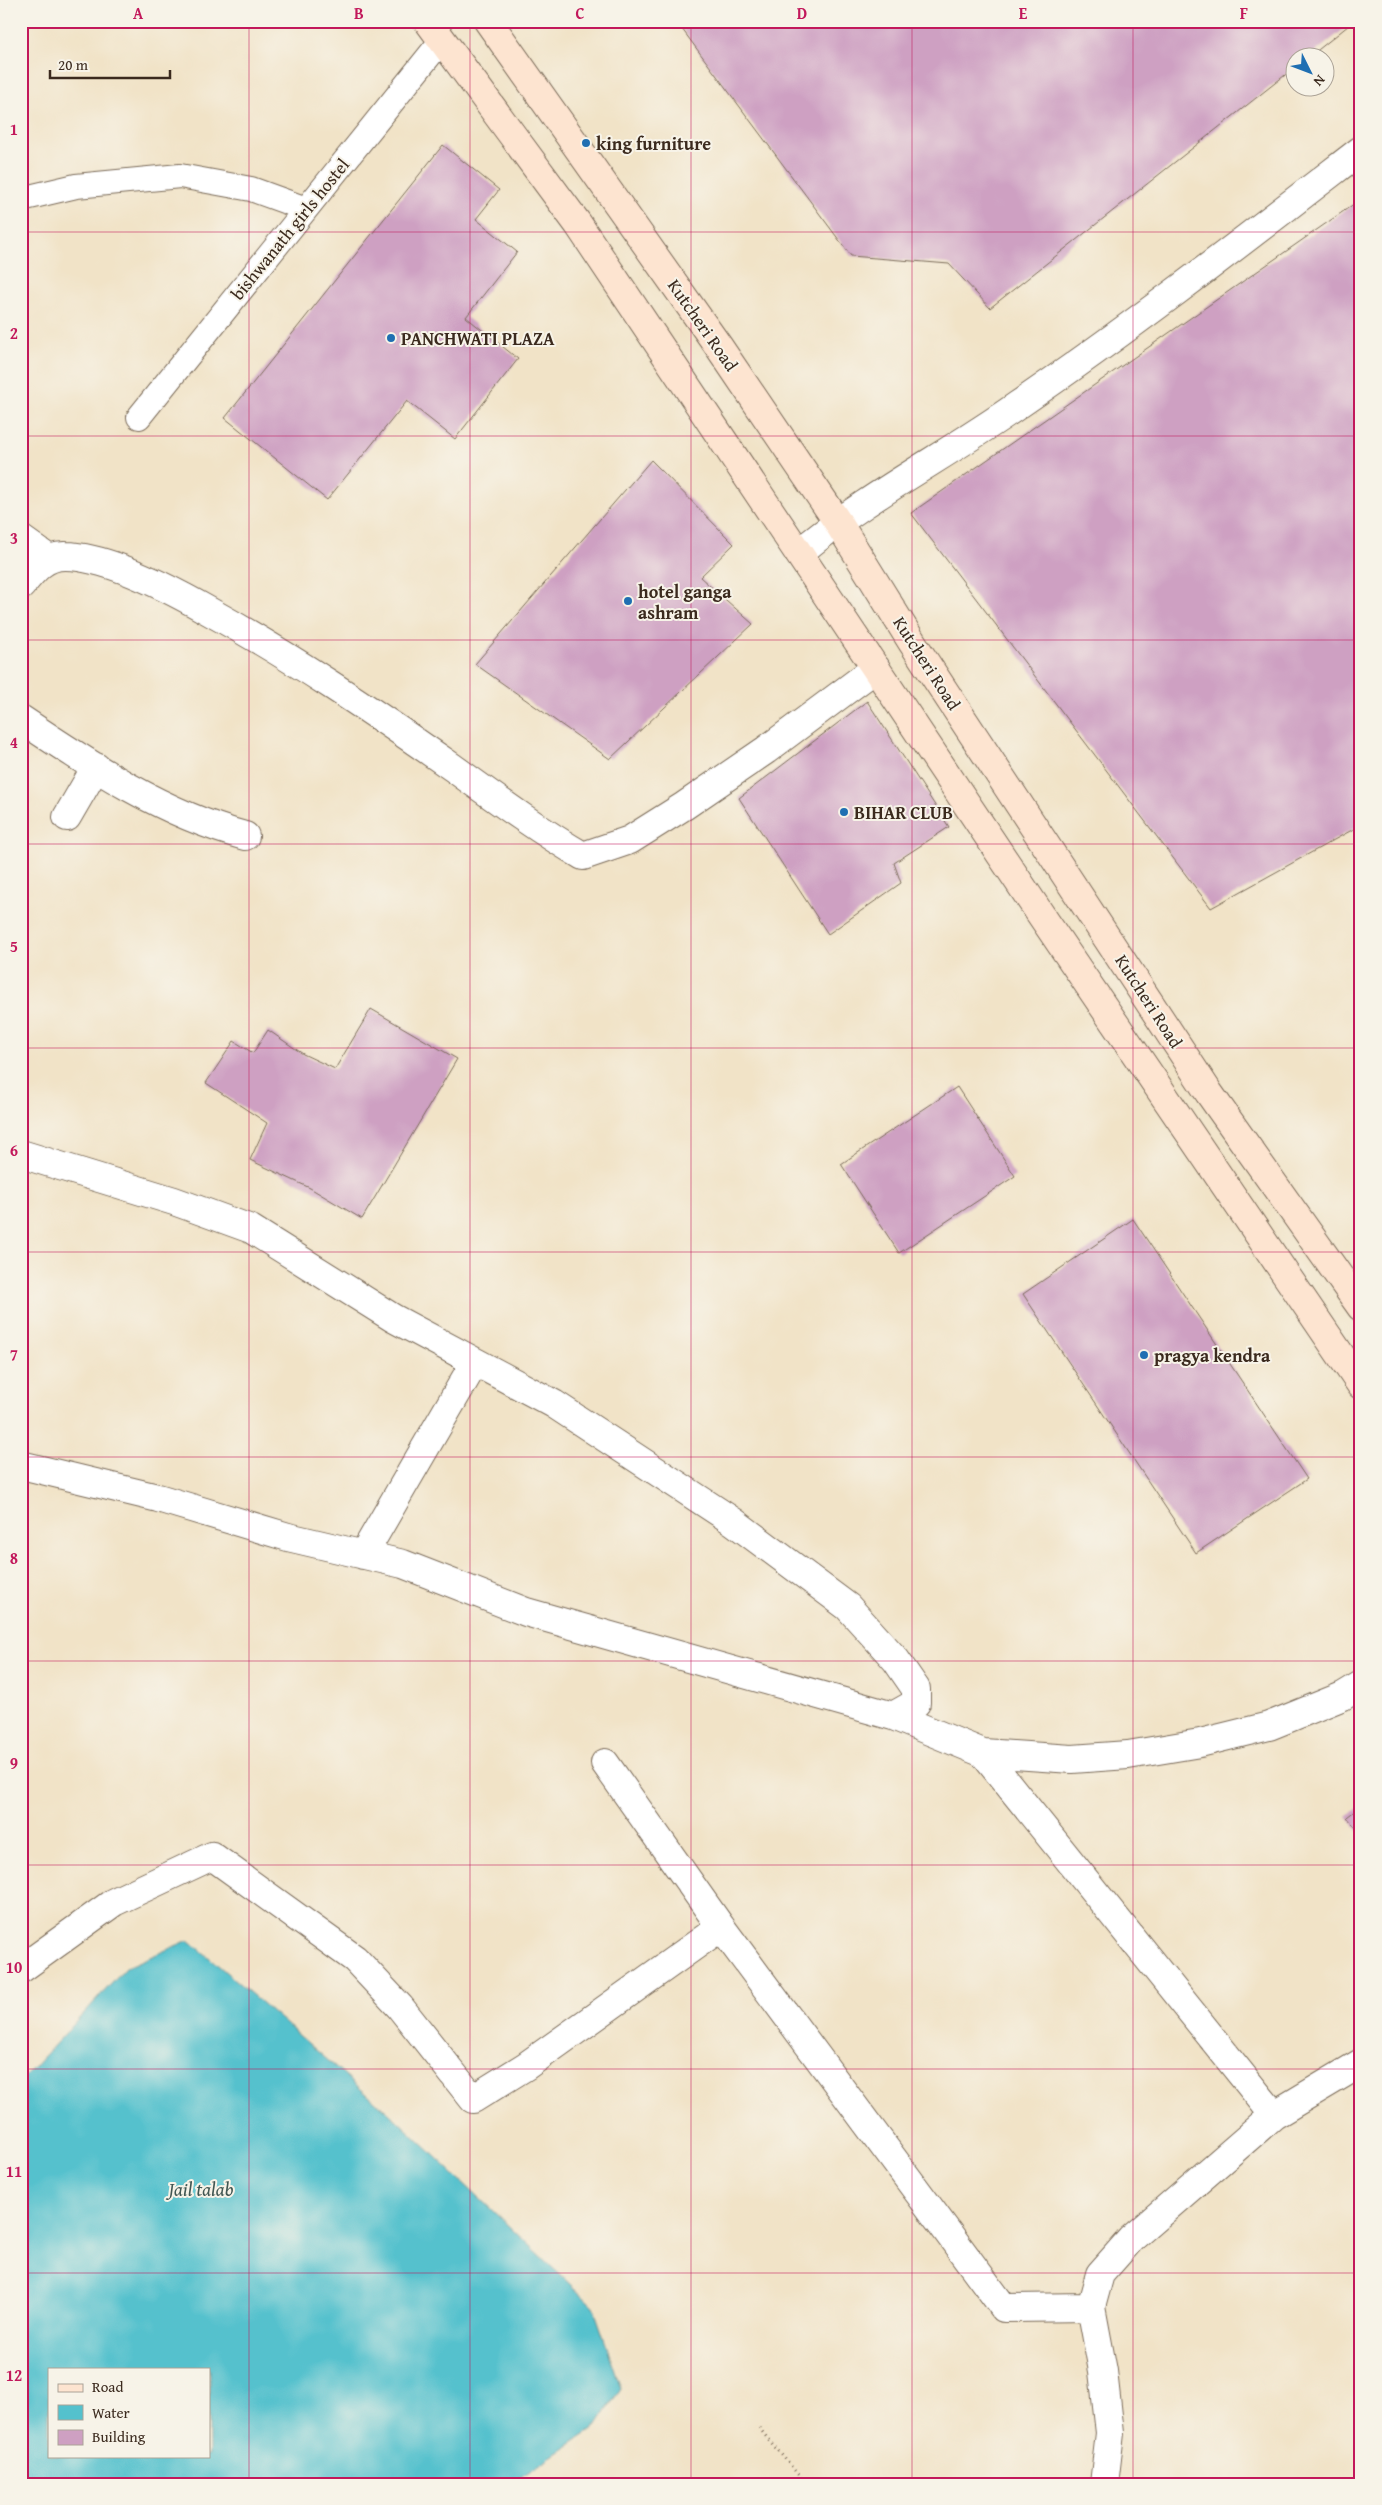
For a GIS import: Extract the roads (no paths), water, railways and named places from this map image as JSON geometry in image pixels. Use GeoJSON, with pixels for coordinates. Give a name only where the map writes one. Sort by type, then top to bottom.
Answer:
{"type":"FeatureCollection","features":[{"type":"Feature","properties":{"kind":"main road","name":"Kutcheri Road"},"geometry":{"type":"LineString","coordinates":[[488,21],[719,347],[837,521],[912,642],[1204,1085],[1361,1307]]}},
{"type":"Feature","properties":{"kind":"main road"},"geometry":{"type":"LineString","coordinates":[[435,31],[578,224],[1041,915],[1361,1385]]}},
{"type":"Feature","properties":{"kind":"street"},"geometry":{"type":"LineString","coordinates":[[799,552],[837,521],[1018,406],[1243,240],[1361,150]]}},
{"type":"Feature","properties":{"kind":"street"},"geometry":{"type":"LineString","coordinates":[[21,539],[49,559]]}},
{"type":"Feature","properties":{"kind":"street"},"geometry":{"type":"LineString","coordinates":[[21,586],[35,569],[49,559],[66,556],[109,565],[169,589],[266,642],[365,707],[538,829],[583,856],[630,840],[684,806],[766,750],[876,668]]}},
{"type":"Feature","properties":{"kind":"street"},"geometry":{"type":"LineString","coordinates":[[21,719],[96,767],[179,814],[245,836]]}},
{"type":"Feature","properties":{"kind":"street"},"geometry":{"type":"LineString","coordinates":[[66,817],[96,767]]}},
{"type":"Feature","properties":{"kind":"street"},"geometry":{"type":"LineString","coordinates":[[21,1154],[174,1201],[251,1229],[393,1318],[554,1404],[734,1522],[848,1607],[896,1660],[916,1689],[916,1703],[893,1716]]}},
{"type":"Feature","properties":{"kind":"street"},"geometry":{"type":"LineString","coordinates":[[363,1555],[475,1362]]}},
{"type":"Feature","properties":{"kind":"street"},"geometry":{"type":"LineString","coordinates":[[21,1465],[158,1498],[288,1537],[403,1564],[526,1612],[893,1716],[984,1753],[1072,1759],[1128,1755],[1200,1743],[1269,1726],[1343,1696],[1361,1685]]}},
{"type":"Feature","properties":{"kind":"street"},"geometry":{"type":"LineString","coordinates":[[984,1753],[1274,2115]]}},
{"type":"Feature","properties":{"kind":"street"},"geometry":{"type":"LineString","coordinates":[[604,1763],[721,1928],[1004,2308],[1091,2307]]}},
{"type":"Feature","properties":{"kind":"street"},"geometry":{"type":"LineString","coordinates":[[21,1969],[114,1902],[212,1856],[355,1959],[400,2007],[473,2099],[526,2066],[721,1928]]}},
{"type":"Feature","properties":{"kind":"street"},"geometry":{"type":"LineString","coordinates":[[1104,2484],[1110,2433],[1103,2371],[1091,2307],[1100,2274],[1131,2240],[1274,2115],[1361,2063]]}},
{"type":"Feature","properties":{"kind":"lane","name":"bishwanath girls hostel"},"geometry":{"type":"LineString","coordinates":[[139,417],[306,209],[435,31]]}},
{"type":"Feature","properties":{"kind":"lane"},"geometry":{"type":"LineString","coordinates":[[21,199],[76,186],[180,176],[251,189],[306,209]]}},
{"type":"Feature","properties":{"kind":"water","name":"Jail talab"},"geometry":{"type":"Polygon","coordinates":[[[189,1940],[399,2122],[593,2306],[621,2388],[594,2429],[510,2484],[21,2484],[21,2081],[127,1967],[189,1940]]]}},
{"type":"Feature","properties":{"kind":"place","name":"king furniture"},"geometry":{"type":"Point","coordinates":[586,143]}},
{"type":"Feature","properties":{"kind":"place","name":"PANCHWATI PLAZA"},"geometry":{"type":"Point","coordinates":[391,338]}},
{"type":"Feature","properties":{"kind":"place","name":"hotel ganga ashram"},"geometry":{"type":"Point","coordinates":[628,601]}},
{"type":"Feature","properties":{"kind":"place","name":"BIHAR CLUB"},"geometry":{"type":"Point","coordinates":[844,812]}},
{"type":"Feature","properties":{"kind":"place","name":"pragya kendra"},"geometry":{"type":"Point","coordinates":[1144,1355]}}]}
